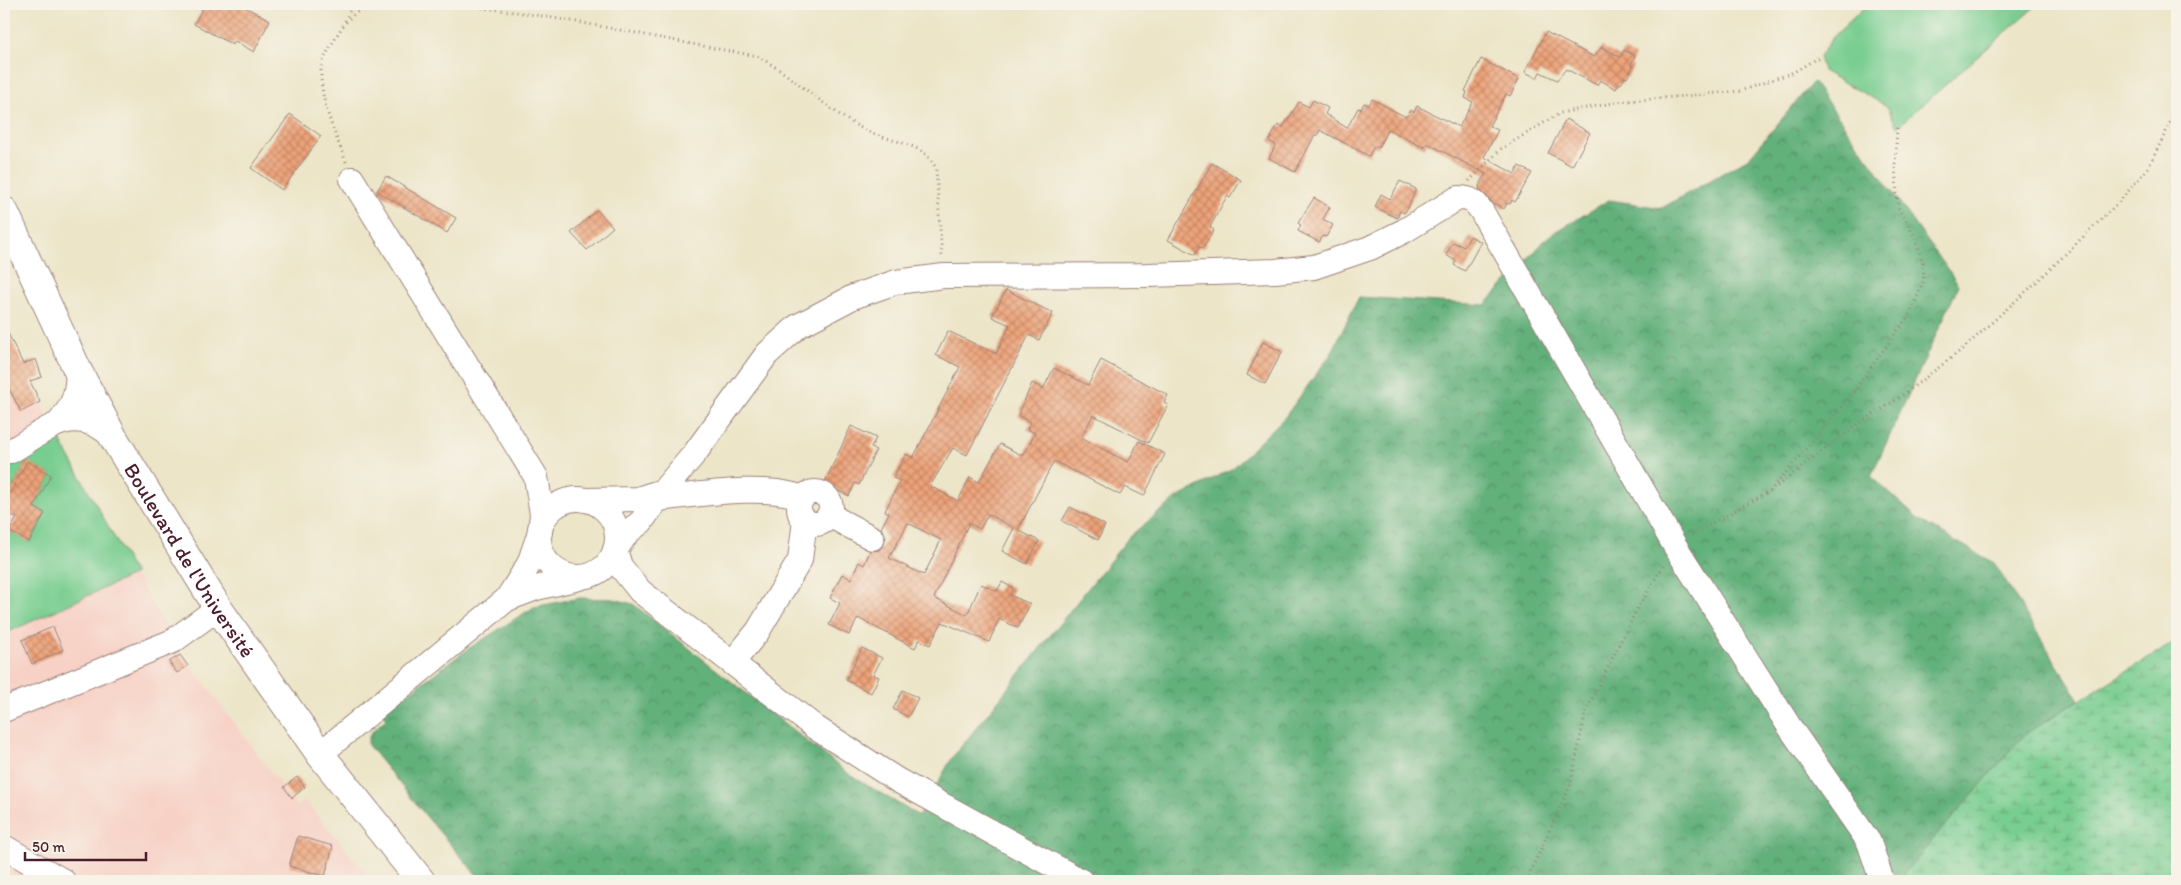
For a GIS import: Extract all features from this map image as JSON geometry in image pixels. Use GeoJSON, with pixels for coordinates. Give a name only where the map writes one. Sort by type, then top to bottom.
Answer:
{"type":"FeatureCollection","features":[{"type":"Feature","properties":{"kind":"main road","name":"Boulevard de l'Université"},"geometry":{"type":"LineString","coordinates":[[4,211],[78,371],[113,437],[218,608],[320,754],[421,881]]}},
{"type":"Feature","properties":{"kind":"street"},"geometry":{"type":"LineString","coordinates":[[352,179],[536,477],[542,514],[540,532],[541,551],[550,566],[566,575],[616,579],[640,591],[816,728],[897,780],[1081,881]]}},
{"type":"Feature","properties":{"kind":"street"},"geometry":{"type":"LineString","coordinates":[[507,599],[543,586],[598,572],[695,453],[767,354],[798,326],[853,296],[896,282],[944,276],[1148,275],[1275,271],[1314,267],[1370,248],[1458,198],[1468,198],[1476,203],[1482,212],[1675,546],[1789,726],[1868,842],[1882,881]]}},
{"type":"Feature","properties":{"kind":"street"},"geometry":{"type":"LineString","coordinates":[[4,451],[11,451],[59,423],[68,413],[77,394],[78,371]]}},
{"type":"Feature","properties":{"kind":"street"},"geometry":{"type":"LineString","coordinates":[[59,423],[80,419],[87,420],[101,426],[113,437]]}},
{"type":"Feature","properties":{"kind":"street"},"geometry":{"type":"LineString","coordinates":[[536,477],[585,500],[594,502],[608,514],[616,531],[615,550],[620,566],[640,591]]}},
{"type":"Feature","properties":{"kind":"street"},"geometry":{"type":"LineString","coordinates":[[320,754],[507,599],[529,564],[542,522],[555,506],[574,499],[638,499],[661,495],[762,490],[790,492],[815,524],[822,522],[829,515],[872,538]]}},
{"type":"Feature","properties":{"kind":"street"},"geometry":{"type":"LineString","coordinates":[[733,662],[758,631],[800,560],[804,509]]}},
{"type":"Feature","properties":{"kind":"street"},"geometry":{"type":"LineString","coordinates":[[4,710],[173,642],[218,608]]}},
{"type":"Feature","properties":{"kind":"street"},"geometry":{"type":"LineString","coordinates":[[4,847],[63,881]]}},
{"type":"Feature","properties":{"kind":"path"},"geometry":{"type":"LineString","coordinates":[[352,179],[325,103],[321,68],[330,46],[353,4]]}},
{"type":"Feature","properties":{"kind":"path"},"geometry":{"type":"LineString","coordinates":[[345,21],[362,8],[373,4]]}},
{"type":"Feature","properties":{"kind":"path"},"geometry":{"type":"LineString","coordinates":[[442,4],[483,7],[608,27],[757,56],[773,64],[837,114],[867,131],[910,145],[931,157],[936,169],[944,276]]}},
{"type":"Feature","properties":{"kind":"path"},"geometry":{"type":"LineString","coordinates":[[1458,198],[1470,180],[1501,149],[1560,113],[1618,102],[1740,90],[1794,72],[1819,57]]}},
{"type":"Feature","properties":{"kind":"path"},"geometry":{"type":"LineString","coordinates":[[1526,881],[1570,786],[1586,710],[1637,609],[1675,546],[1694,533],[1770,491],[1854,427],[1900,398],[1964,348],[2044,275],[2118,202],[2148,168],[2177,109]]}},
{"type":"Feature","properties":{"kind":"path"},"geometry":{"type":"LineString","coordinates":[[1770,491],[1849,398],[1911,312],[1924,280],[1923,262],[1914,235],[1898,207],[1895,166],[1897,127]]}},
{"type":"Feature","properties":{"kind":"shaded area"},"geometry":{"type":"Polygon","coordinates":[[[4,325],[54,430],[173,641],[297,807],[305,801],[373,881],[4,881],[4,325]]]}},
{"type":"Feature","properties":{"kind":"green space"},"geometry":{"type":"Polygon","coordinates":[[[1868,4],[2038,4],[1897,127],[1887,106],[1823,71],[1819,57],[1833,37],[1868,4]]]}},
{"type":"Feature","properties":{"kind":"green space"},"geometry":{"type":"Polygon","coordinates":[[[1813,82],[1959,285],[1871,476],[1919,520],[1994,563],[2079,700],[2025,734],[1904,873],[1904,881],[482,881],[368,745],[371,733],[386,719],[382,712],[468,649],[534,607],[579,598],[614,599],[633,604],[850,775],[919,816],[952,758],[1130,536],[1177,498],[1233,468],[1285,417],[1331,354],[1359,297],[1485,305],[1549,236],[1609,200],[1662,208],[1749,158],[1813,82]]]}},
{"type":"Feature","properties":{"kind":"green space"},"geometry":{"type":"Polygon","coordinates":[[[56,433],[135,574],[4,634],[4,534],[9,531],[30,542],[45,513],[34,507],[51,475],[27,462],[12,489],[32,500],[30,504],[4,490],[4,459],[56,433]]]}},
{"type":"Feature","properties":{"kind":"green space"},"geometry":{"type":"Polygon","coordinates":[[[2177,640],[2177,881],[1904,881],[1904,873],[2025,734],[2177,640]]]}},
{"type":"Feature","properties":{"kind":"building"},"geometry":{"type":"Polygon","coordinates":[[[205,4],[239,4],[270,20],[254,52],[235,41],[233,45],[194,24],[205,4]]]}},
{"type":"Feature","properties":{"kind":"building"},"geometry":{"type":"Polygon","coordinates":[[[1546,32],[1594,57],[1602,47],[1620,57],[1624,50],[1635,56],[1631,65],[1633,66],[1627,78],[1625,77],[1621,84],[1619,83],[1616,89],[1600,80],[1597,85],[1566,69],[1557,80],[1540,72],[1537,78],[1525,72],[1546,32]]]}},
{"type":"Feature","properties":{"kind":"building"},"geometry":{"type":"Polygon","coordinates":[[[1481,59],[1519,79],[1510,96],[1506,94],[1489,126],[1498,130],[1484,157],[1515,174],[1519,166],[1532,173],[1515,202],[1512,200],[1510,204],[1507,203],[1504,209],[1493,203],[1480,190],[1479,186],[1486,174],[1427,143],[1424,148],[1388,129],[1378,148],[1374,146],[1369,156],[1320,130],[1317,136],[1315,135],[1295,172],[1269,158],[1276,145],[1269,141],[1278,125],[1283,127],[1299,102],[1309,107],[1313,100],[1328,108],[1325,114],[1347,128],[1358,108],[1361,109],[1364,103],[1369,105],[1372,99],[1404,116],[1407,116],[1411,110],[1414,112],[1417,106],[1459,127],[1473,102],[1465,98],[1467,92],[1465,91],[1481,59]]]}},
{"type":"Feature","properties":{"kind":"building"},"geometry":{"type":"Polygon","coordinates":[[[290,114],[321,136],[282,190],[251,168],[290,114]]]}},
{"type":"Feature","properties":{"kind":"building"},"geometry":{"type":"Polygon","coordinates":[[[1566,119],[1590,133],[1572,166],[1548,153],[1566,119]]]}},
{"type":"Feature","properties":{"kind":"building"},"geometry":{"type":"Polygon","coordinates":[[[1212,163],[1241,180],[1230,198],[1227,196],[1210,227],[1214,230],[1203,248],[1199,247],[1195,255],[1168,240],[1212,163]]]}},
{"type":"Feature","properties":{"kind":"building"},"geometry":{"type":"Polygon","coordinates":[[[386,176],[456,218],[447,233],[377,191],[386,176]]]}},
{"type":"Feature","properties":{"kind":"building"},"geometry":{"type":"Polygon","coordinates":[[[1400,181],[1416,189],[1408,208],[1404,213],[1400,211],[1397,218],[1375,207],[1381,194],[1390,199],[1400,181]]]}},
{"type":"Feature","properties":{"kind":"building"},"geometry":{"type":"Polygon","coordinates":[[[1314,198],[1330,207],[1323,219],[1333,225],[1326,237],[1323,236],[1319,242],[1298,231],[1301,225],[1298,223],[1314,198]]]}},
{"type":"Feature","properties":{"kind":"building"},"geometry":{"type":"Polygon","coordinates":[[[597,210],[613,227],[587,250],[571,233],[597,210]]]}},
{"type":"Feature","properties":{"kind":"building"},"geometry":{"type":"Polygon","coordinates":[[[1470,236],[1481,242],[1465,271],[1454,265],[1456,261],[1446,255],[1453,242],[1464,247],[1470,236]]]}},
{"type":"Feature","properties":{"kind":"building"},"geometry":{"type":"Polygon","coordinates":[[[1006,290],[1053,313],[1039,340],[1029,335],[967,455],[953,448],[930,486],[958,501],[970,477],[979,482],[1000,444],[1023,456],[1035,433],[1027,429],[1031,422],[1018,416],[1032,383],[1043,389],[1054,368],[1088,385],[1101,360],[1168,395],[1164,403],[1168,405],[1148,443],[1093,415],[1081,438],[1128,462],[1139,441],[1165,454],[1144,496],[1125,487],[1120,495],[1054,461],[1018,530],[1039,541],[1027,564],[1002,551],[1014,528],[988,514],[980,529],[969,523],[934,598],[967,615],[981,584],[997,591],[1002,582],[1013,588],[1010,595],[1030,604],[1018,628],[999,619],[989,642],[942,622],[930,645],[919,640],[915,648],[858,618],[849,635],[829,625],[840,603],[830,598],[842,574],[851,579],[859,562],[864,565],[870,551],[879,550],[884,544],[886,537],[881,528],[889,513],[885,511],[900,481],[893,478],[906,454],[913,458],[960,367],[936,355],[948,331],[996,354],[1010,325],[992,317],[1006,290]],[[908,523],[889,558],[924,575],[941,540],[908,523]]]}},
{"type":"Feature","properties":{"kind":"building"},"geometry":{"type":"Polygon","coordinates":[[[4,325],[23,364],[36,359],[42,377],[30,381],[40,402],[21,412],[4,379],[4,325]]]}},
{"type":"Feature","properties":{"kind":"building"},"geometry":{"type":"Polygon","coordinates":[[[1263,342],[1282,352],[1265,384],[1247,375],[1263,342]]]}},
{"type":"Feature","properties":{"kind":"building"},"geometry":{"type":"Polygon","coordinates":[[[851,426],[876,438],[871,448],[876,450],[859,485],[855,483],[849,496],[824,484],[851,426]]]}},
{"type":"Feature","properties":{"kind":"building"},"geometry":{"type":"Polygon","coordinates":[[[27,461],[51,475],[34,507],[45,513],[29,542],[9,531],[17,518],[4,511],[4,490],[10,493],[27,461]]]}},
{"type":"Feature","properties":{"kind":"building"},"geometry":{"type":"Polygon","coordinates":[[[1070,507],[1105,525],[1098,540],[1062,521],[1070,507]]]}},
{"type":"Feature","properties":{"kind":"building"},"geometry":{"type":"Polygon","coordinates":[[[53,627],[63,650],[32,664],[22,640],[53,627]]]}},
{"type":"Feature","properties":{"kind":"building"},"geometry":{"type":"Polygon","coordinates":[[[862,648],[882,658],[873,675],[879,677],[871,693],[846,680],[862,648]]]}},
{"type":"Feature","properties":{"kind":"building"},"geometry":{"type":"Polygon","coordinates":[[[180,655],[188,666],[177,673],[169,662],[180,655]]]}},
{"type":"Feature","properties":{"kind":"building"},"geometry":{"type":"Polygon","coordinates":[[[903,690],[918,698],[908,717],[893,709],[903,690]]]}},
{"type":"Feature","properties":{"kind":"building"},"geometry":{"type":"Polygon","coordinates":[[[297,777],[305,787],[292,798],[284,787],[297,777]]]}},
{"type":"Feature","properties":{"kind":"building"},"geometry":{"type":"Polygon","coordinates":[[[298,836],[333,846],[325,876],[289,866],[298,836]]]}}]}
